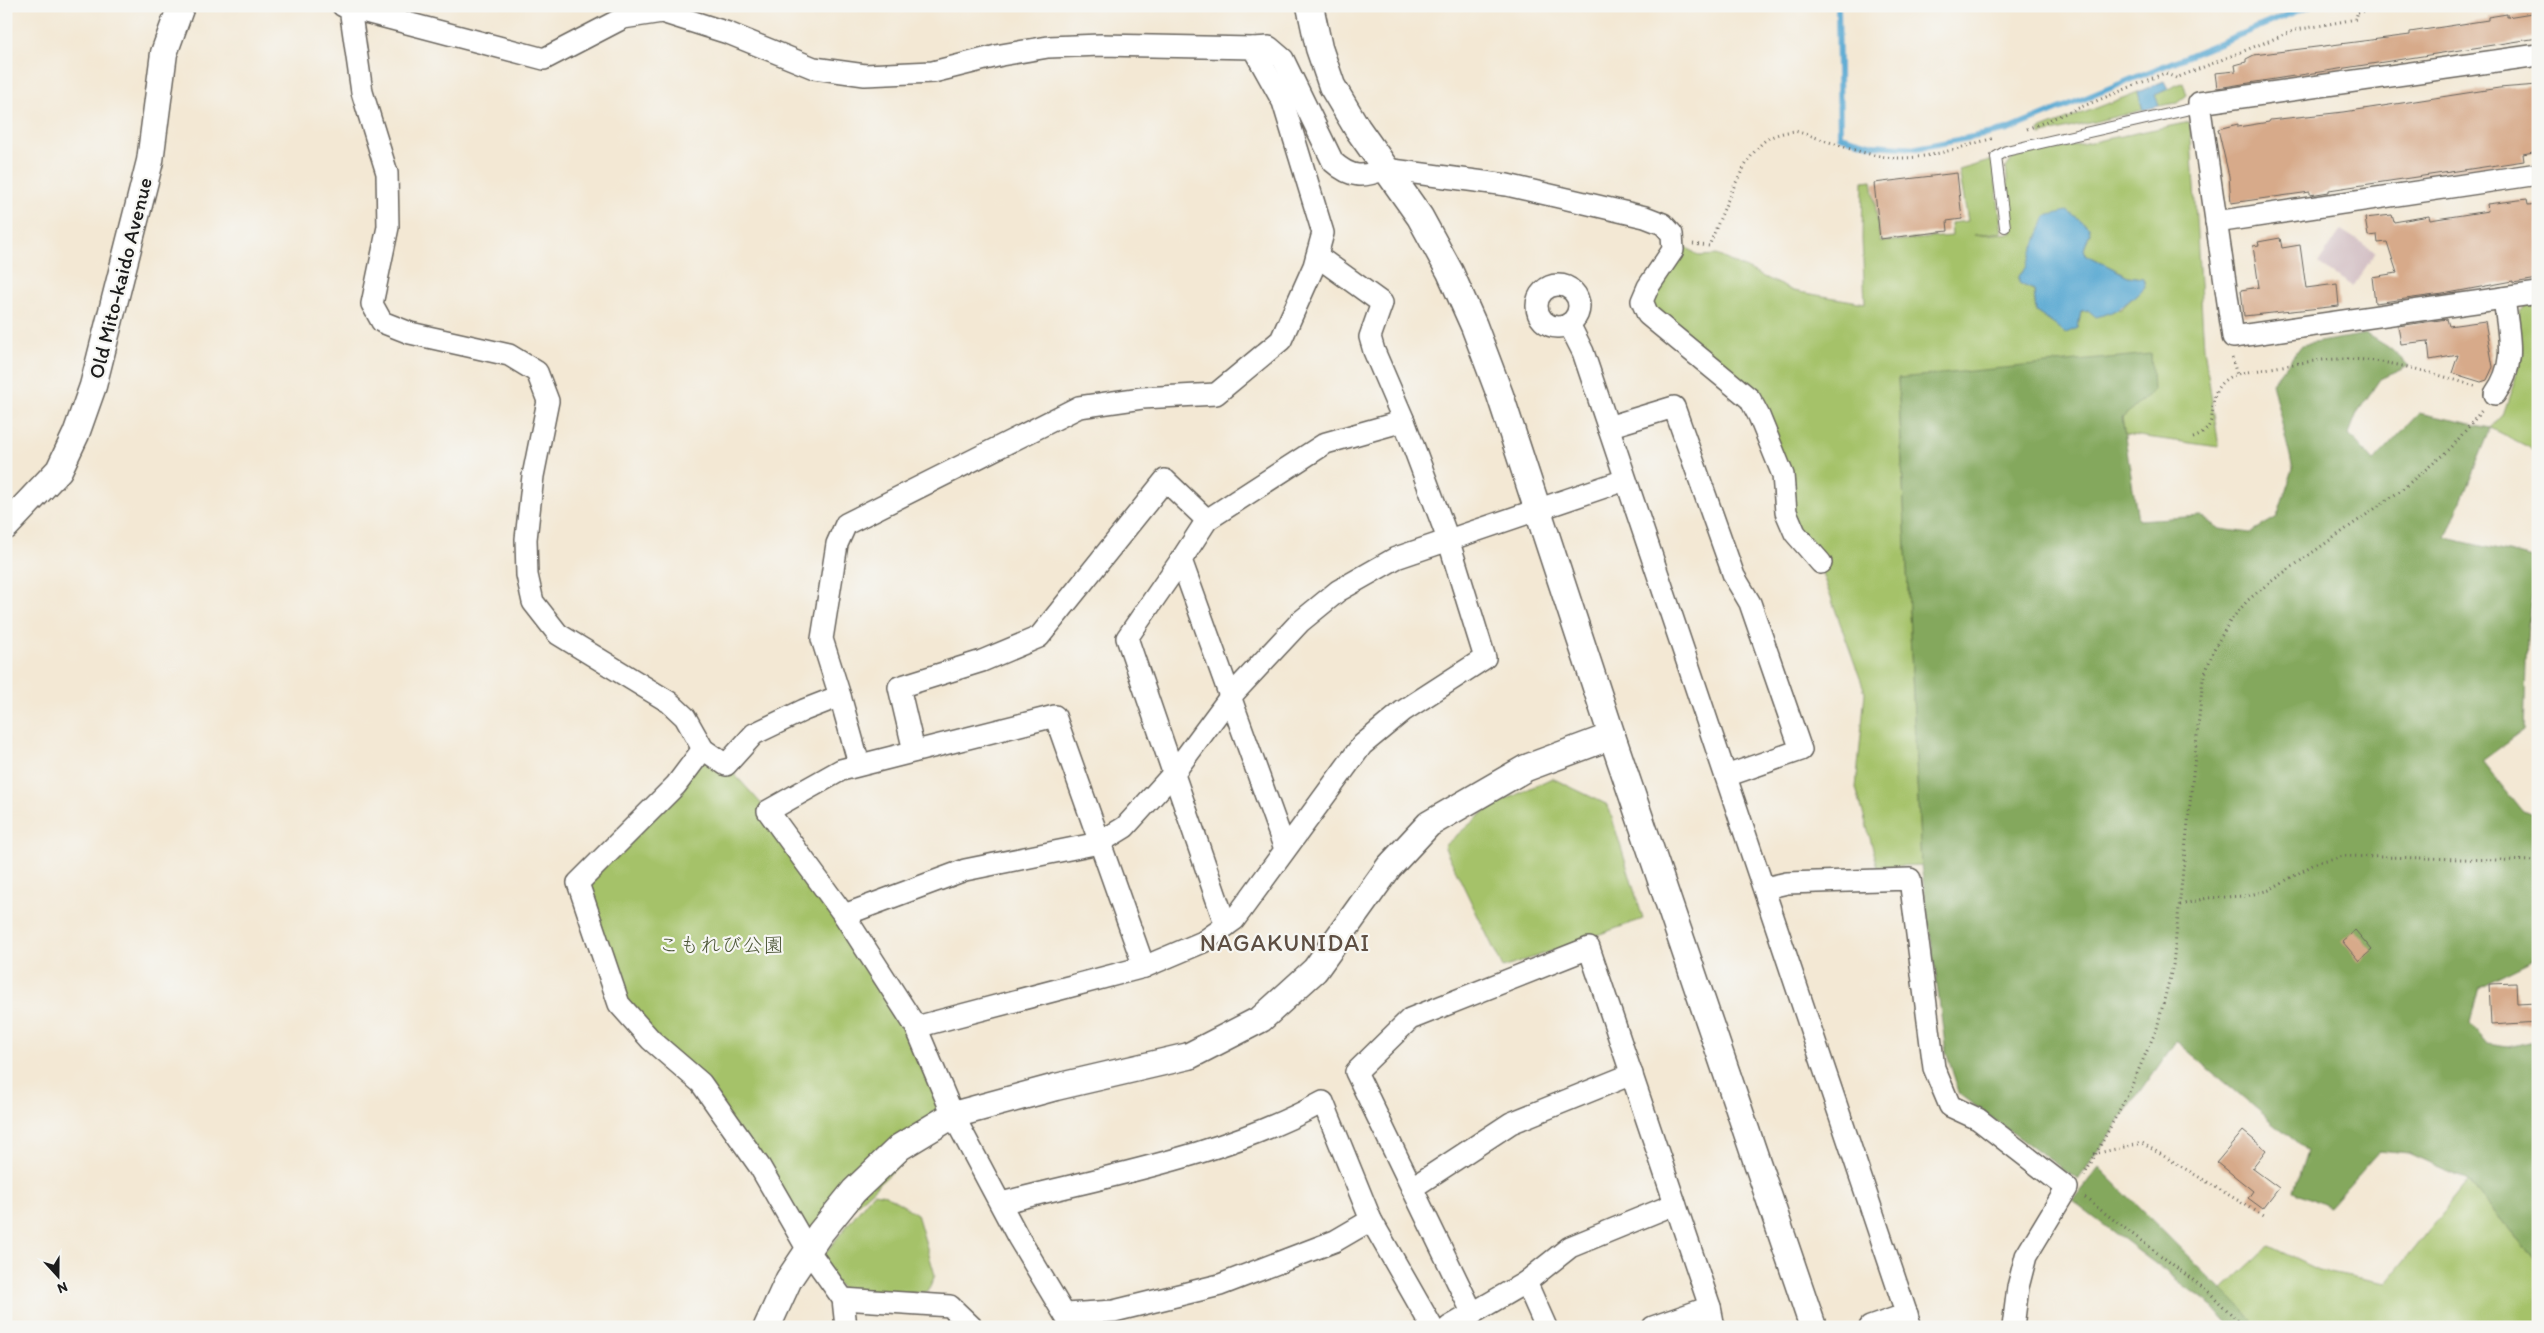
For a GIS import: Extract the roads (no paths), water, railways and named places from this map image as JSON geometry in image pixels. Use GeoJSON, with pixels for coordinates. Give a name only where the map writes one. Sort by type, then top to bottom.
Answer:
{"type":"FeatureCollection","features":[{"type":"Feature","properties":{"kind":"street","name":"Old Mito-kaido Avenue"},"geometry":{"type":"LineString","coordinates":[[6,526],[59,470],[76,434],[93,386],[150,161],[164,53],[181,6]]}},
{"type":"Feature","properties":{"kind":"street"},"geometry":{"type":"LineString","coordinates":[[1310,6],[1319,48],[1332,86],[1385,169],[1420,218],[1454,281],[1496,386],[1612,736],[1813,1327]]}},
{"type":"Feature","properties":{"kind":"street"},"geometry":{"type":"LineString","coordinates":[[840,696],[804,710],[754,734],[726,765],[703,749],[685,717],[669,702],[558,634],[534,602],[527,575],[526,539],[533,476],[548,401],[537,372],[509,356],[410,334],[382,322],[372,304],[388,228],[387,173],[362,92],[348,7],[544,59],[623,18],[662,12],[728,33],[814,68],[865,75],[932,72],[1001,54],[1048,47],[1101,45],[1269,47],[1283,59],[1333,162],[1347,174],[1370,175],[1385,169],[1507,185],[1645,217],[1663,224],[1672,234],[1673,250],[1648,287],[1642,302],[1648,315],[1750,399],[1783,475],[1786,512],[1795,533],[1821,563]]}},
{"type":"Feature","properties":{"kind":"street"},"geometry":{"type":"LineString","coordinates":[[859,764],[822,639],[837,544],[846,524],[1079,407],[1142,398],[1216,394],[1281,340],[1316,256],[1323,233],[1283,102],[1253,48]]}},
{"type":"Feature","properties":{"kind":"street"},"geometry":{"type":"LineString","coordinates":[[2538,55],[2199,102],[2233,337],[2538,293]]}},
{"type":"Feature","properties":{"kind":"street"},"geometry":{"type":"LineString","coordinates":[[2216,222],[2538,174]]}},
{"type":"Feature","properties":{"kind":"street"},"geometry":{"type":"LineString","coordinates":[[916,1027],[1144,967],[1203,942],[1234,920],[1362,745],[1403,711],[1485,658],[1448,539],[1370,337],[1382,303],[1316,256]]}},
{"type":"Feature","properties":{"kind":"street"},"geometry":{"type":"LineString","coordinates":[[2495,394],[2506,379],[2511,357],[2504,298]]}},
{"type":"Feature","properties":{"kind":"street"},"geometry":{"type":"LineString","coordinates":[[1569,324],[1583,352],[1909,1320],[1870,1327]]}},
{"type":"Feature","properties":{"kind":"street"},"geometry":{"type":"LineString","coordinates":[[1608,428],[1674,407],[1734,576],[1750,603],[1801,750],[1726,776]]}},
{"type":"Feature","properties":{"kind":"street"},"geometry":{"type":"LineString","coordinates":[[1226,926],[1127,638],[1207,520],[1326,443],[1404,421]]}},
{"type":"Feature","properties":{"kind":"street"},"geometry":{"type":"LineString","coordinates":[[914,750],[899,687],[982,661],[1039,637],[1060,614],[1165,480],[1207,520]]}},
{"type":"Feature","properties":{"kind":"street"},"geometry":{"type":"LineString","coordinates":[[844,915],[965,870],[1100,843],[1125,827],[1173,774],[1230,697],[1300,622],[1338,591],[1396,558],[1625,480]]}},
{"type":"Feature","properties":{"kind":"street"},"geometry":{"type":"LineString","coordinates":[[1180,560],[1285,849]]}},
{"type":"Feature","properties":{"kind":"street"},"geometry":{"type":"LineString","coordinates":[[1144,967],[1055,716],[859,764],[841,770],[768,811],[844,915],[916,1027],[953,1115],[1018,1237],[1069,1320],[1220,1285],[1335,1241],[1371,1220]]}},
{"type":"Feature","properties":{"kind":"street"},"geometry":{"type":"LineString","coordinates":[[767,1327],[777,1302],[808,1250],[854,1191],[900,1147],[953,1115],[1056,1087],[1189,1056],[1261,1018],[1315,970],[1389,867],[1429,824],[1526,768],[1612,736]]}},
{"type":"Feature","properties":{"kind":"street"},"geometry":{"type":"LineString","coordinates":[[703,749],[676,784],[578,883],[619,1004],[651,1040],[701,1083],[760,1167],[808,1250],[842,1300],[846,1327]]}},
{"type":"Feature","properties":{"kind":"street"},"geometry":{"type":"LineString","coordinates":[[1764,888],[1788,883],[1910,880],[1934,1068],[1950,1106],[1978,1119],[2070,1188],[2026,1256],[2018,1287],[2013,1327]]}},
{"type":"Feature","properties":{"kind":"street"},"geometry":{"type":"LineString","coordinates":[[1473,1314],[1356,1072],[1410,1019],[1589,948],[1676,1204],[1712,1317],[1653,1327]]}},
{"type":"Feature","properties":{"kind":"street"},"geometry":{"type":"LineString","coordinates":[[1412,1188],[1511,1122],[1632,1074]]}},
{"type":"Feature","properties":{"kind":"street"},"geometry":{"type":"LineString","coordinates":[[1001,1203],[1184,1157],[1264,1132],[1324,1102],[1371,1220],[1432,1327]]}},
{"type":"Feature","properties":{"kind":"street"},"geometry":{"type":"LineString","coordinates":[[1449,1327],[1526,1282],[1570,1247],[1676,1204]]}},
{"type":"Feature","properties":{"kind":"street"},"geometry":{"type":"LineString","coordinates":[[1526,1282],[1546,1327]]}},
{"type":"Feature","properties":{"kind":"street"},"geometry":{"type":"LineString","coordinates":[[842,1300],[950,1306],[972,1327]]}},
{"type":"Feature","properties":{"kind":"lane"},"geometry":{"type":"LineString","coordinates":[[2005,226],[1996,157],[2006,151],[2199,107]]}},
{"type":"Feature","properties":{"kind":"water"},"geometry":{"type":"Polygon","coordinates":[[[2164,81],[2168,89],[2155,95],[2159,106],[2143,110],[2138,92],[2164,81]]]}},
{"type":"Feature","properties":{"kind":"water"},"geometry":{"type":"Polygon","coordinates":[[[2067,211],[2089,227],[2090,232],[2084,249],[2086,255],[2128,276],[2143,278],[2145,286],[2110,313],[2096,317],[2088,310],[2081,311],[2078,328],[2066,333],[2036,312],[2034,290],[2019,283],[2019,276],[2026,268],[2046,216],[2067,211]]]}},
{"type":"Feature","properties":{"kind":"waterway"},"geometry":{"type":"LineString","coordinates":[[1838,6],[1840,136],[1873,145],[1917,148],[2008,130],[2309,6]]}},
{"type":"Feature","properties":{"kind":"district","name":"NAGAKUNIDAI"},"geometry":{"type":"Point","coordinates":[1285,942]}},
{"type":"Feature","properties":{"kind":"park label","name":"こもれび公園"},"geometry":{"type":"Point","coordinates":[721,944]}}]}
